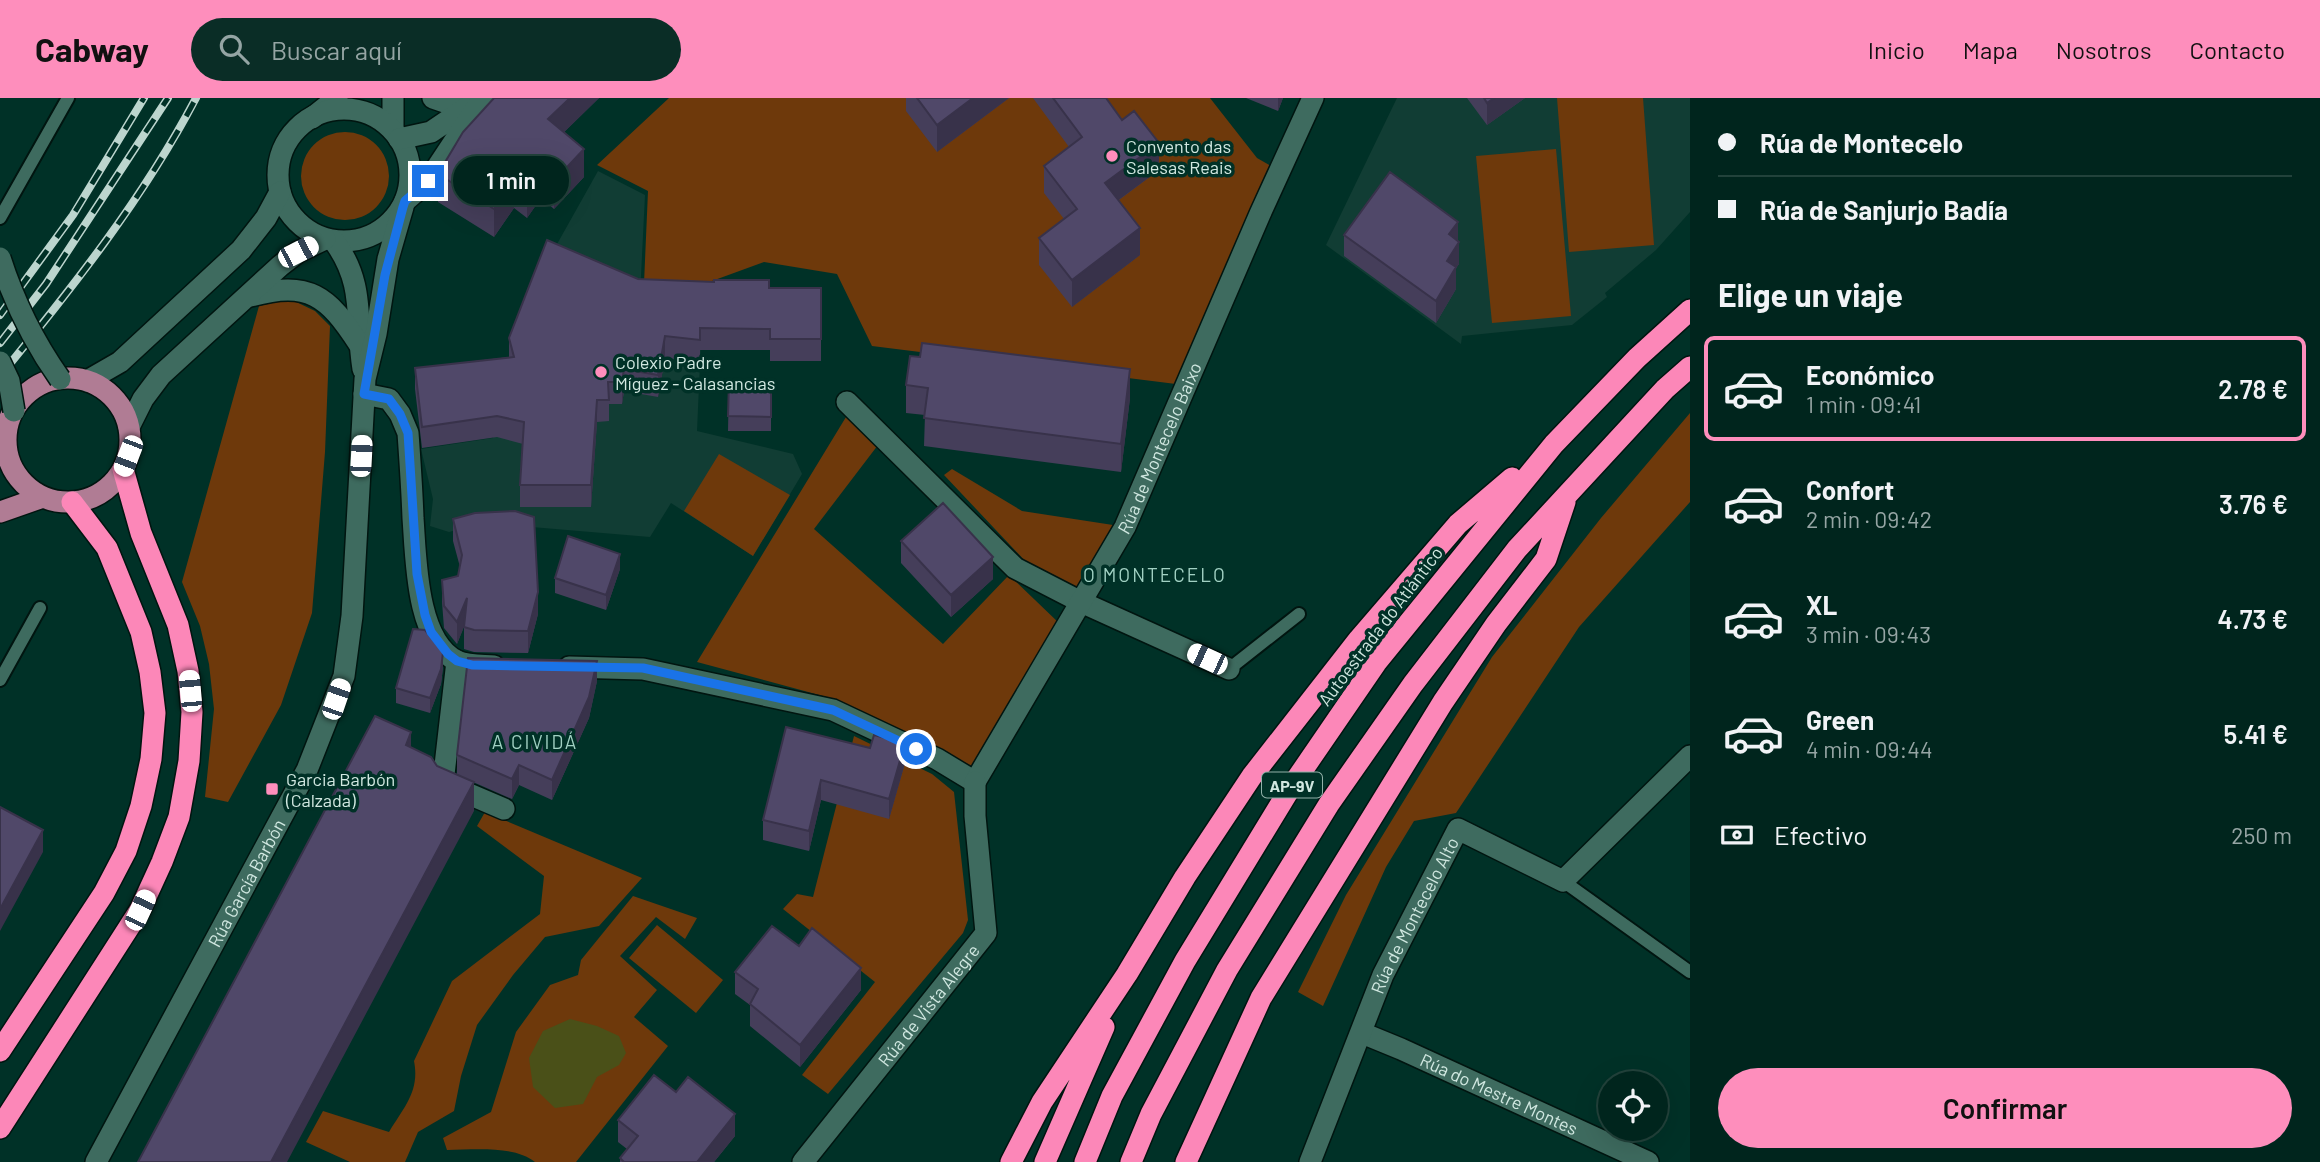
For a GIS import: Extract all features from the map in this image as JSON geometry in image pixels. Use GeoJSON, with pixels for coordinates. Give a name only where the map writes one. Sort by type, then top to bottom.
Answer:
{"type":"FeatureCollection","features":[{"type":"Feature","properties":{"kind":"highway","name":"Autoestrada do Atlántico"},"geometry":{"type":"LineString","coordinates":[[1085,1162],[1112,1096],[1185,961],[1291,787],[1376,663],[1554,443],[1637,358],[1690,310]]}},
{"type":"Feature","properties":{"kind":"highway","name":"AP-9V"},"geometry":{"type":"LineString","coordinates":[[1131,1162],[1151,1114],[1227,971],[1329,804],[1429,664],[1517,549],[1665,389],[1690,367]]}},
{"type":"Feature","properties":{"kind":"highway","name":"AP-9V"},"geometry":{"type":"LineString","coordinates":[[1011,1162],[1042,1102],[1127,974],[1185,877],[1252,776],[1359,639],[1458,524],[1554,443]]}},
{"type":"Feature","properties":{"kind":"highway"},"geometry":{"type":"LineString","coordinates":[[0,1128],[140,910],[179,817],[189,761],[192,712],[188,671],[178,625],[141,533],[123,470]]}},
{"type":"Feature","properties":{"kind":"highway"},"geometry":{"type":"LineString","coordinates":[[1186,1162],[1261,998],[1443,702],[1496,624],[1546,559],[1567,495]]}},
{"type":"Feature","properties":{"kind":"highway"},"geometry":{"type":"LineString","coordinates":[[0,1051],[104,893],[126,852],[141,806],[151,759],[155,713],[141,632],[107,548],[72,502]]}},
{"type":"Feature","properties":{"kind":"highway","name":"AP-9V"},"geometry":{"type":"LineString","coordinates":[[1045,1162],[1127,974]]}},
{"type":"Feature","properties":{"kind":"main road"},"geometry":{"type":"LineString","coordinates":[[60,379],[88,382],[102,388],[124,412],[130,442],[123,470],[102,493],[88,499],[72,502],[43,497],[27,487],[15,472],[8,455],[3,440],[14,411],[22,399],[33,390],[60,379]]}},
{"type":"Feature","properties":{"kind":"main road"},"geometry":{"type":"LineString","coordinates":[[0,512],[43,497]]}},
{"type":"Feature","properties":{"kind":"street"},"geometry":{"type":"LineString","coordinates":[[393,98],[396,135]]}},
{"type":"Feature","properties":{"kind":"street"},"geometry":{"type":"LineString","coordinates":[[433,98],[477,102]]}},
{"type":"Feature","properties":{"kind":"street","name":"Rúa de Montecelo Baixo"},"geometry":{"type":"LineString","coordinates":[[975,782],[1125,527],[1313,98]]}},
{"type":"Feature","properties":{"kind":"street"},"geometry":{"type":"LineString","coordinates":[[396,135],[432,132],[477,102]]}},
{"type":"Feature","properties":{"kind":"street"},"geometry":{"type":"LineString","coordinates":[[129,427],[143,399],[161,375],[298,252],[329,240],[360,239],[377,233],[394,219],[404,204],[428,181],[477,102]]}},
{"type":"Feature","properties":{"kind":"street"},"geometry":{"type":"LineString","coordinates":[[329,240],[305,229],[289,212],[280,192],[278,170],[283,149],[295,131],[312,118],[346,104],[375,117],[396,135],[408,158],[411,180],[404,204]]}},
{"type":"Feature","properties":{"kind":"street"},"geometry":{"type":"LineString","coordinates":[[88,382],[126,357],[240,250],[266,218],[280,192]]}},
{"type":"Feature","properties":{"kind":"street","name":"Rúa García Barbón"},"geometry":{"type":"LineString","coordinates":[[96,1162],[307,770],[344,676],[349,648],[364,386],[376,334],[388,259],[404,204]]}},
{"type":"Feature","properties":{"kind":"street","name":"Rúa García Barbón"},"geometry":{"type":"LineString","coordinates":[[329,240],[346,257],[354,278],[359,302],[359,344],[364,386]]}},
{"type":"Feature","properties":{"kind":"street"},"geometry":{"type":"LineString","coordinates":[[0,258],[36,345],[60,379]]}},
{"type":"Feature","properties":{"kind":"street"},"geometry":{"type":"LineString","coordinates":[[246,298],[276,289],[311,293],[329,305],[359,344]]}},
{"type":"Feature","properties":{"kind":"street"},"geometry":{"type":"LineString","coordinates":[[0,362],[9,381],[14,411]]}},
{"type":"Feature","properties":{"kind":"street"},"geometry":{"type":"LineString","coordinates":[[364,386],[389,399],[400,414],[408,433],[419,591],[431,632],[457,661],[472,665],[516,666]]}},
{"type":"Feature","properties":{"kind":"street"},"geometry":{"type":"LineString","coordinates":[[848,402],[1015,568],[1082,602],[1229,669]]}},
{"type":"Feature","properties":{"kind":"street"},"geometry":{"type":"LineString","coordinates":[[457,661],[443,783],[504,809]]}},
{"type":"Feature","properties":{"kind":"street"},"geometry":{"type":"LineString","coordinates":[[555,667],[643,668],[833,710],[937,759],[975,782]]}},
{"type":"Feature","properties":{"kind":"street"},"geometry":{"type":"LineString","coordinates":[[1563,881],[1687,764]]}},
{"type":"Feature","properties":{"kind":"street","name":"Rúa de Vista Alegre"},"geometry":{"type":"LineString","coordinates":[[803,1162],[986,933],[975,816],[975,782]]}},
{"type":"Feature","properties":{"kind":"street","name":"Rúa de Montecelo Alto"},"geometry":{"type":"LineString","coordinates":[[1362,1034],[1383,975],[1458,829],[1563,881]]}},
{"type":"Feature","properties":{"kind":"street"},"geometry":{"type":"LineString","coordinates":[[1310,1162],[1362,1034]]}},
{"type":"Feature","properties":{"kind":"street","name":"Rúa do Mestre Montes"},"geometry":{"type":"LineString","coordinates":[[1362,1034],[1413,1054],[1640,1160]]}},
{"type":"Feature","properties":{"kind":"lane"},"geometry":{"type":"LineString","coordinates":[[0,218],[68,98]]}},
{"type":"Feature","properties":{"kind":"lane"},"geometry":{"type":"LineString","coordinates":[[0,680],[40,608]]}},
{"type":"Feature","properties":{"kind":"lane"},"geometry":{"type":"LineString","coordinates":[[1229,669],[1298,614]]}},
{"type":"Feature","properties":{"kind":"lane","name":"Rúa de Montecelo Alto"},"geometry":{"type":"LineString","coordinates":[[1563,881],[1690,972]]}},
{"type":"Feature","properties":{"kind":"shaded area"},"geometry":{"type":"Polygon","coordinates":[[[669,98],[1210,98],[1257,158],[1271,166],[1176,384],[872,346],[837,274],[764,262],[701,285],[642,330],[648,191],[597,165],[669,98]]]}},
{"type":"Feature","properties":{"kind":"shaded area"},"geometry":{"type":"Polygon","coordinates":[[[1397,98],[1690,98],[1690,212],[1656,250],[1605,293],[1607,297],[1572,325],[1462,336],[1461,344],[1326,245],[1397,98]]]}},
{"type":"Feature","properties":{"kind":"shaded area"},"geometry":{"type":"Polygon","coordinates":[[[1557,98],[1643,98],[1654,245],[1569,252],[1557,98]]]}},
{"type":"Feature","properties":{"kind":"shaded area"},"geometry":{"type":"Polygon","coordinates":[[[336,132],[354,132],[370,139],[382,151],[389,167],[389,185],[382,201],[370,213],[354,220],[336,220],[320,213],[308,201],[301,185],[301,167],[308,151],[320,139],[336,132]]]}},
{"type":"Feature","properties":{"kind":"shaded area"},"geometry":{"type":"Polygon","coordinates":[[[1556,149],[1571,316],[1492,323],[1476,156],[1556,149]]]}},
{"type":"Feature","properties":{"kind":"shaded area","name":"Colexio Padre Míguez - Calasancias"},"geometry":{"type":"Polygon","coordinates":[[[598,171],[645,195],[638,336],[701,340],[697,431],[793,454],[802,474],[753,556],[671,503],[650,537],[483,523],[449,532],[430,526],[433,499],[421,449],[493,438],[547,262],[598,171]]]}},
{"type":"Feature","properties":{"kind":"shaded area"},"geometry":{"type":"Polygon","coordinates":[[[290,299],[315,311],[330,326],[325,452],[312,613],[281,705],[228,802],[205,797],[214,709],[209,664],[200,626],[182,582],[259,306],[290,299]]]}},
{"type":"Feature","properties":{"kind":"shaded area"},"geometry":{"type":"Polygon","coordinates":[[[1690,413],[1690,502],[1579,627],[1456,813],[1414,821],[1386,867],[1323,1006],[1298,992],[1346,895],[1492,657],[1601,518],[1690,413]]]}},
{"type":"Feature","properties":{"kind":"shaded area"},"geometry":{"type":"Polygon","coordinates":[[[846,417],[878,445],[814,529],[943,644],[1009,575],[1060,624],[972,766],[834,699],[697,662],[846,417]]]}},
{"type":"Feature","properties":{"kind":"shaded area"},"geometry":{"type":"Polygon","coordinates":[[[719,454],[790,495],[753,556],[684,511],[719,454]]]}},
{"type":"Feature","properties":{"kind":"shaded area"},"geometry":{"type":"Polygon","coordinates":[[[952,469],[1022,511],[1113,525],[1078,589],[1028,564],[944,475],[952,469]]]}},
{"type":"Feature","properties":{"kind":"shaded area"},"geometry":{"type":"Polygon","coordinates":[[[854,736],[932,774],[954,792],[968,920],[963,933],[828,1094],[802,1075],[875,982],[783,909],[797,894],[813,897],[854,736]]]}},
{"type":"Feature","properties":{"kind":"shaded area"},"geometry":{"type":"Polygon","coordinates":[[[485,812],[642,878],[599,926],[545,937],[513,975],[477,1025],[461,1076],[454,1111],[418,1132],[405,1162],[350,1162],[306,1142],[323,1111],[389,1132],[413,1090],[414,1061],[452,981],[540,914],[544,876],[477,826],[485,812]]]}},
{"type":"Feature","properties":{"kind":"shaded area"},"geometry":{"type":"Polygon","coordinates":[[[633,896],[697,918],[685,939],[656,917],[620,956],[657,990],[634,1017],[668,1046],[576,1162],[535,1162],[505,1151],[447,1150],[443,1138],[491,1112],[516,1032],[550,985],[578,975],[581,960],[633,896]]]}},
{"type":"Feature","properties":{"kind":"shaded area"},"geometry":{"type":"Polygon","coordinates":[[[657,925],[723,980],[696,1013],[629,958],[657,925]]]}},
{"type":"Feature","properties":{"kind":"shaded area"},"geometry":{"type":"Polygon","coordinates":[[[570,1019],[597,1026],[619,1036],[626,1053],[619,1065],[597,1077],[583,1104],[555,1108],[533,1087],[529,1058],[543,1031],[570,1019]]]}},
{"type":"Feature","properties":{"kind":"building"},"geometry":{"type":"Polygon","coordinates":[[[494,98],[570,98],[548,119],[584,149],[554,181],[541,169],[527,189],[514,180],[494,209],[438,174],[463,132],[494,98]]]}},
{"type":"Feature","properties":{"kind":"building"},"geometry":{"type":"Polygon","coordinates":[[[917,98],[973,98],[937,125],[917,98]]]}},
{"type":"Feature","properties":{"kind":"building"},"geometry":{"type":"Polygon","coordinates":[[[1053,98],[1106,98],[1122,120],[1134,111],[1159,143],[1105,183],[1140,228],[1072,280],[1039,238],[1077,209],[1044,166],[1082,137],[1053,98]]]}},
{"type":"Feature","properties":{"kind":"building"},"geometry":{"type":"Polygon","coordinates":[[[1390,172],[1458,222],[1449,234],[1459,242],[1447,261],[1456,267],[1436,301],[1344,235],[1390,172]]]}},
{"type":"Feature","properties":{"kind":"building"},"geometry":{"type":"Polygon","coordinates":[[[547,240],[638,279],[714,282],[769,280],[769,288],[821,288],[821,339],[770,339],[770,329],[700,328],[700,340],[665,336],[658,375],[624,369],[622,382],[608,382],[609,400],[597,400],[591,485],[520,485],[524,422],[497,416],[422,427],[415,368],[514,357],[509,338],[547,240]]]}},
{"type":"Feature","properties":{"kind":"building"},"geometry":{"type":"Polygon","coordinates":[[[922,343],[1130,369],[1121,444],[924,418],[928,388],[906,385],[910,356],[920,357],[922,343]]]}},
{"type":"Feature","properties":{"kind":"building"},"geometry":{"type":"Polygon","coordinates":[[[729,381],[771,382],[771,417],[728,416],[729,381]]]}},
{"type":"Feature","properties":{"kind":"building"},"geometry":{"type":"Polygon","coordinates":[[[943,503],[993,557],[951,595],[901,541],[943,503]]]}},
{"type":"Feature","properties":{"kind":"building"},"geometry":{"type":"Polygon","coordinates":[[[515,511],[534,517],[538,592],[528,631],[474,630],[464,627],[467,598],[457,622],[444,606],[442,580],[458,576],[462,555],[453,519],[475,513],[515,511]]]}},
{"type":"Feature","properties":{"kind":"building"},"geometry":{"type":"Polygon","coordinates":[[[568,536],[620,554],[606,595],[555,578],[568,536]]]}},
{"type":"Feature","properties":{"kind":"building"},"geometry":{"type":"Polygon","coordinates":[[[413,629],[425,630],[443,652],[441,669],[430,698],[396,688],[413,629]]]}},
{"type":"Feature","properties":{"kind":"building"},"geometry":{"type":"Polygon","coordinates":[[[468,658],[597,661],[589,697],[552,780],[519,765],[512,779],[457,755],[468,658]]]}},
{"type":"Feature","properties":{"kind":"building"},"geometry":{"type":"Polygon","coordinates":[[[375,716],[411,732],[406,745],[431,757],[437,766],[474,782],[271,1162],[138,1162],[375,716]]]}},
{"type":"Feature","properties":{"kind":"building"},"geometry":{"type":"Polygon","coordinates":[[[786,727],[870,748],[874,735],[905,743],[889,799],[821,780],[809,831],[763,820],[786,727]]]}},
{"type":"Feature","properties":{"kind":"building"},"geometry":{"type":"Polygon","coordinates":[[[0,807],[43,830],[0,909],[0,807]]]}},
{"type":"Feature","properties":{"kind":"building"},"geometry":{"type":"Polygon","coordinates":[[[772,926],[799,946],[812,928],[861,968],[800,1045],[750,1004],[758,989],[735,972],[772,926]]]}},
{"type":"Feature","properties":{"kind":"building"},"geometry":{"type":"Polygon","coordinates":[[[654,1075],[676,1092],[688,1077],[735,1114],[697,1162],[624,1162],[620,1158],[638,1136],[618,1120],[654,1075]]]}},
{"type":"Feature","properties":{"kind":"railway"},"geometry":{"type":"LineString","coordinates":[[0,315],[73,215],[144,98]]}},
{"type":"Feature","properties":{"kind":"railway"},"geometry":{"type":"LineString","coordinates":[[0,343],[46,284],[168,98]]}},
{"type":"Feature","properties":{"kind":"railway"},"geometry":{"type":"LineString","coordinates":[[0,376],[54,310],[130,207],[196,98]]}},
{"type":"Feature","properties":{"kind":"place","name":"Convento das Salesas Reais"},"geometry":{"type":"Point","coordinates":[1112,156]}},
{"type":"Feature","properties":{"kind":"place","name":"Colexio Padre Míguez - Calasancias"},"geometry":{"type":"Point","coordinates":[601,372]}},
{"type":"Feature","properties":{"kind":"place","name":"Garcia Barbón (Calzada)"},"geometry":{"type":"Point","coordinates":[272,789]}},
{"type":"Feature","properties":{"kind":"district","name":"O MONTECELO"},"geometry":{"type":"Point","coordinates":[1155,574]}},
{"type":"Feature","properties":{"kind":"district","name":"A CIVIDÁ"},"geometry":{"type":"Point","coordinates":[535,741]}},
{"type":"Feature","properties":{"kind":"route"},"geometry":{"type":"LineString","coordinates":[[428,181],[405,201],[403,207],[388,259],[364,394],[389,399],[400,414],[408,433],[419,591],[431,632],[448,654],[457,661],[472,665],[643,668],[833,710],[916,749]]}}]}
